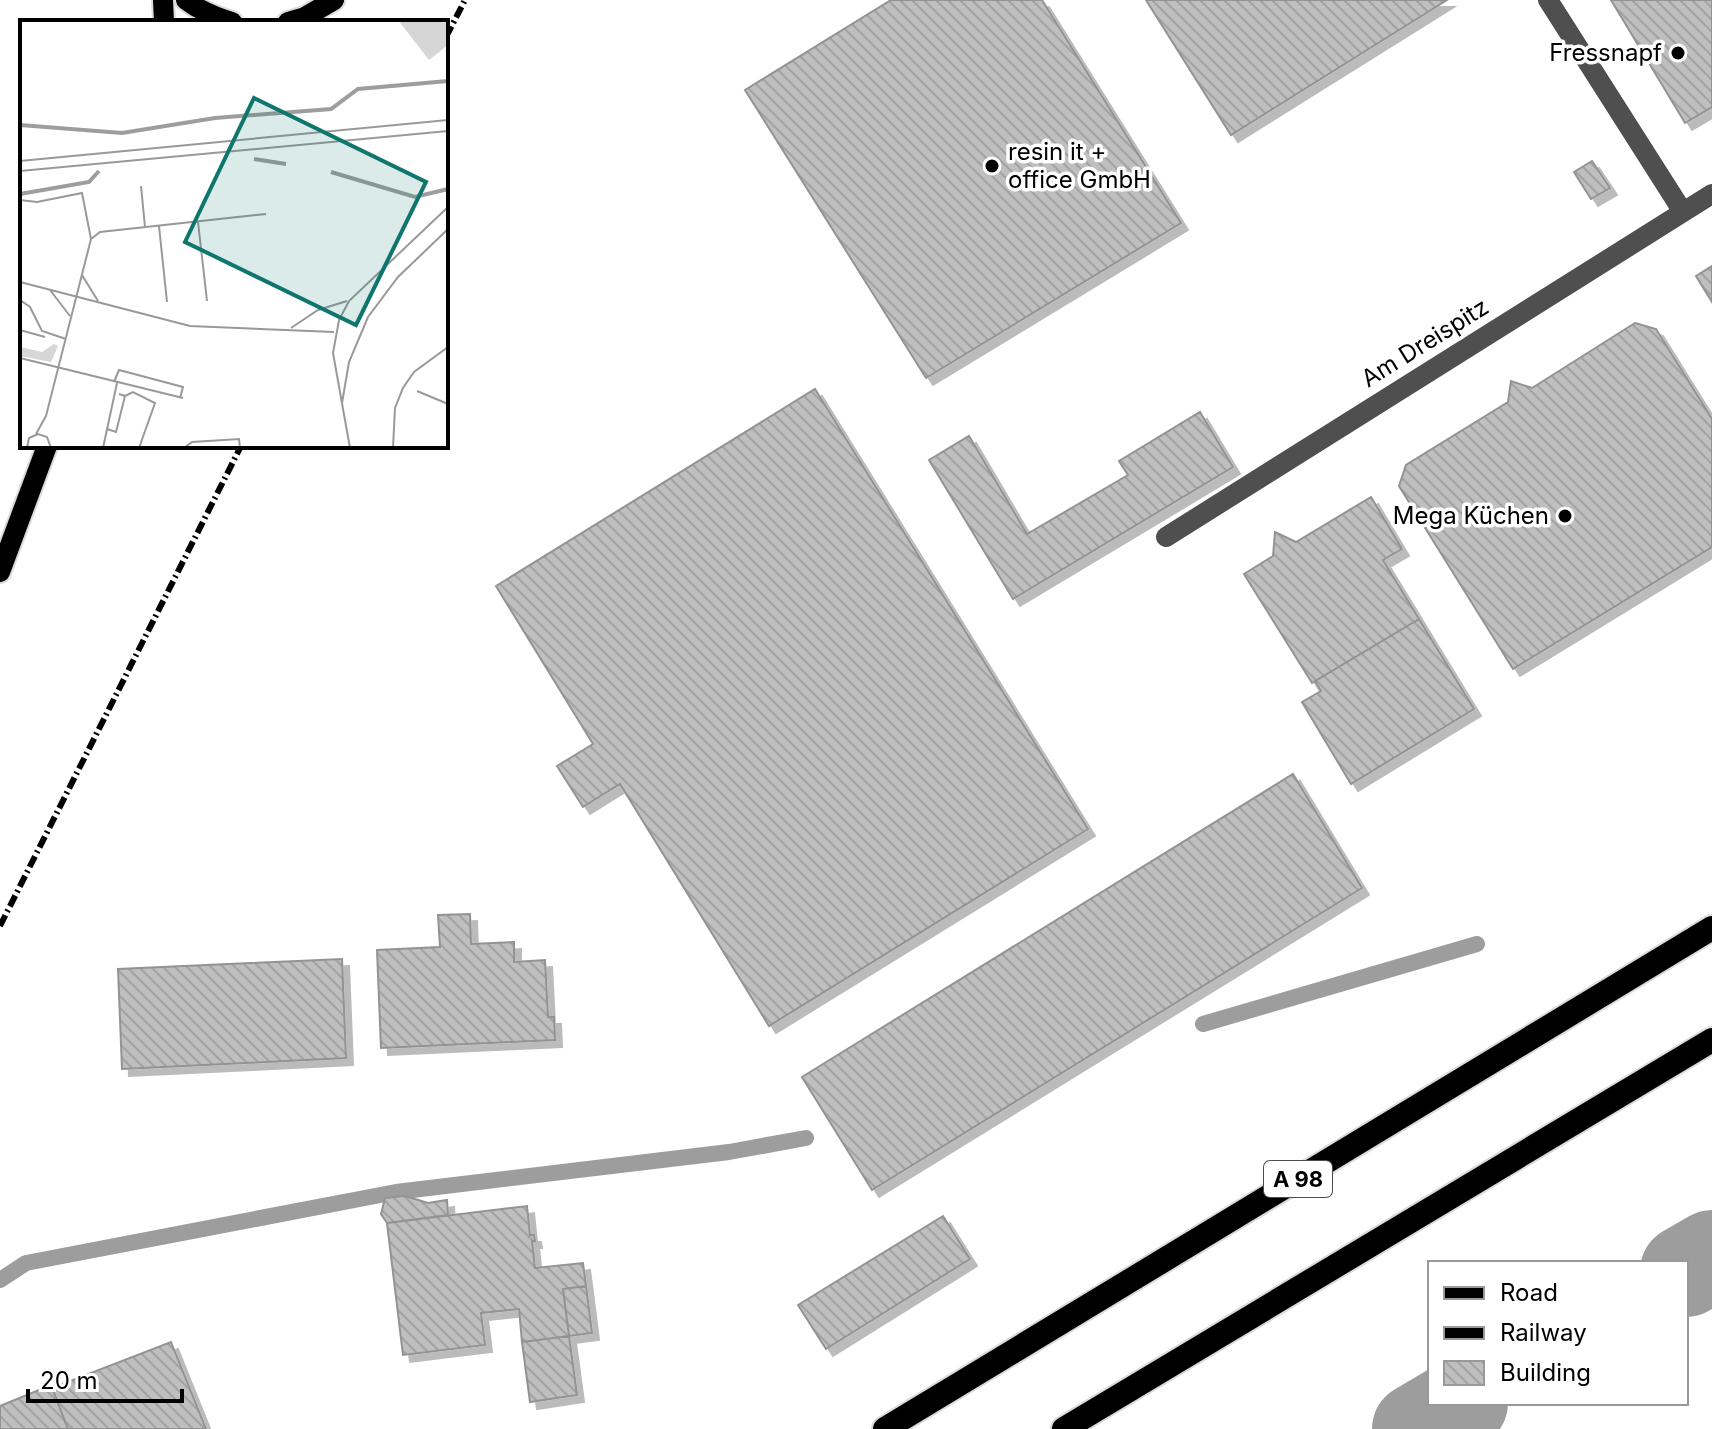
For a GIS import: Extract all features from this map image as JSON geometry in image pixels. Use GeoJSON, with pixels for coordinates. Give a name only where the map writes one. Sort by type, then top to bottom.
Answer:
{"type":"FeatureCollection","features":[{"type":"Feature","properties":{"kind":"highway","name":"A 98"},"geometry":{"type":"LineString","coordinates":[[885,1429],[1712,928]]}},
{"type":"Feature","properties":{"kind":"highway"},"geometry":{"type":"LineString","coordinates":[[1064,1429],[1712,1040]]}},
{"type":"Feature","properties":{"kind":"main road"},"geometry":{"type":"LineString","coordinates":[[163,0],[164,20]]}},
{"type":"Feature","properties":{"kind":"main road"},"geometry":{"type":"LineString","coordinates":[[186,0],[225,20]]}},
{"type":"Feature","properties":{"kind":"main road"},"geometry":{"type":"LineString","coordinates":[[295,20],[334,0]]}},
{"type":"Feature","properties":{"kind":"main road"},"geometry":{"type":"LineString","coordinates":[[0,572],[46,448]]}},
{"type":"Feature","properties":{"kind":"street"},"geometry":{"type":"LineString","coordinates":[[1548,0],[1683,212]]}},
{"type":"Feature","properties":{"kind":"street","name":"Am Dreispitz"},"geometry":{"type":"LineString","coordinates":[[1166,537],[1712,194]]}},
{"type":"Feature","properties":{"kind":"building"},"geometry":{"type":"Polygon","coordinates":[[[891,0],[1042,0],[1181,223],[926,378],[745,90],[891,0]]]}},
{"type":"Feature","properties":{"kind":"building"},"geometry":{"type":"Polygon","coordinates":[[[1146,0],[1447,0],[1231,135],[1146,0]]]}},
{"type":"Feature","properties":{"kind":"building","name":"Fressnapf"},"geometry":{"type":"Polygon","coordinates":[[[1611,0],[1712,0],[1712,107],[1685,123],[1611,0]]]}},
{"type":"Feature","properties":{"kind":"building"},"geometry":{"type":"Polygon","coordinates":[[[1592,161],[1610,188],[1591,199],[1574,172],[1592,161]]]}},
{"type":"Feature","properties":{"kind":"building"},"geometry":{"type":"Polygon","coordinates":[[[1712,266],[1712,302],[1696,276],[1712,266]]]}},
{"type":"Feature","properties":{"kind":"building","name":"Mega Küchen"},"geometry":{"type":"Polygon","coordinates":[[[1635,323],[1656,329],[1712,419],[1712,547],[1513,669],[1399,486],[1406,465],[1508,402],[1511,381],[1532,388],[1635,323]]]}},
{"type":"Feature","properties":{"kind":"building"},"geometry":{"type":"Polygon","coordinates":[[[815,389],[1088,829],[769,1026],[620,784],[583,807],[557,766],[593,744],[496,586],[815,389]]]}},
{"type":"Feature","properties":{"kind":"building"},"geometry":{"type":"Polygon","coordinates":[[[1200,412],[1233,467],[1013,599],[929,460],[969,436],[1027,534],[1128,475],[1119,461],[1200,412]]]}},
{"type":"Feature","properties":{"kind":"building"},"geometry":{"type":"Polygon","coordinates":[[[1371,497],[1402,549],[1383,560],[1419,619],[1312,683],[1244,574],[1273,556],[1275,532],[1296,542],[1371,497]]]}},
{"type":"Feature","properties":{"kind":"building"},"geometry":{"type":"Polygon","coordinates":[[[1419,619],[1474,709],[1351,784],[1302,702],[1321,691],[1315,681],[1419,619]]]}},
{"type":"Feature","properties":{"kind":"building"},"geometry":{"type":"Polygon","coordinates":[[[1293,774],[1362,888],[872,1190],[802,1077],[1293,774]]]}},
{"type":"Feature","properties":{"kind":"building"},"geometry":{"type":"Polygon","coordinates":[[[470,914],[471,944],[514,942],[514,962],[545,960],[548,1017],[554,1017],[555,1040],[381,1048],[377,950],[440,947],[438,915],[470,914]]]}},
{"type":"Feature","properties":{"kind":"building"},"geometry":{"type":"Polygon","coordinates":[[[342,959],[346,1058],[122,1069],[118,969],[342,959]]]}},
{"type":"Feature","properties":{"kind":"building"},"geometry":{"type":"Polygon","coordinates":[[[405,1196],[428,1203],[447,1200],[448,1215],[387,1223],[381,1214],[385,1198],[405,1196]]]}},
{"type":"Feature","properties":{"kind":"building"},"geometry":{"type":"Polygon","coordinates":[[[527,1206],[530,1235],[534,1235],[535,1241],[532,1241],[535,1268],[583,1263],[586,1286],[563,1289],[569,1336],[522,1342],[519,1309],[481,1313],[485,1345],[403,1355],[387,1223],[527,1206]]]}},
{"type":"Feature","properties":{"kind":"building"},"geometry":{"type":"Polygon","coordinates":[[[943,1216],[970,1259],[826,1349],[798,1305],[943,1216]]]}},
{"type":"Feature","properties":{"kind":"building"},"geometry":{"type":"Polygon","coordinates":[[[586,1286],[592,1333],[569,1336],[563,1289],[586,1286]]]}},
{"type":"Feature","properties":{"kind":"building"},"geometry":{"type":"Polygon","coordinates":[[[569,1336],[577,1395],[530,1402],[522,1342],[569,1336]]]}},
{"type":"Feature","properties":{"kind":"building"},"geometry":{"type":"Polygon","coordinates":[[[171,1342],[206,1429],[68,1429],[52,1388],[171,1342]]]}},
{"type":"Feature","properties":{"kind":"building"},"geometry":{"type":"Polygon","coordinates":[[[51,1385],[68,1429],[0,1429],[0,1406],[51,1385]]]}},
{"type":"Feature","properties":{"kind":"waterway"},"geometry":{"type":"LineString","coordinates":[[1203,1024],[1477,944]]}},
{"type":"Feature","properties":{"kind":"waterway"},"geometry":{"type":"LineString","coordinates":[[0,1280],[26,1263],[396,1192],[729,1152],[806,1138]]}},
{"type":"Feature","properties":{"kind":"waterway"},"geometry":{"type":"LineString","coordinates":[[1688,1270],[1712,1256]]}},
{"type":"Feature","properties":{"kind":"waterway"},"geometry":{"type":"LineString","coordinates":[[1418,1429],[1459,1405]]}},
{"type":"Feature","properties":{"kind":"railway"},"geometry":{"type":"LineString","coordinates":[[448,33],[465,0]]}},
{"type":"Feature","properties":{"kind":"railway"},"geometry":{"type":"LineString","coordinates":[[0,926],[240,448]]}},
{"type":"Feature","properties":{"kind":"place","name":"Fressnapf"},"geometry":{"type":"Point","coordinates":[1678,53]}},
{"type":"Feature","properties":{"kind":"place","name":"resin it + office GmbH"},"geometry":{"type":"Point","coordinates":[992,166]}},
{"type":"Feature","properties":{"kind":"place","name":"Mega Küchen"},"geometry":{"type":"Point","coordinates":[1565,516]}}]}
